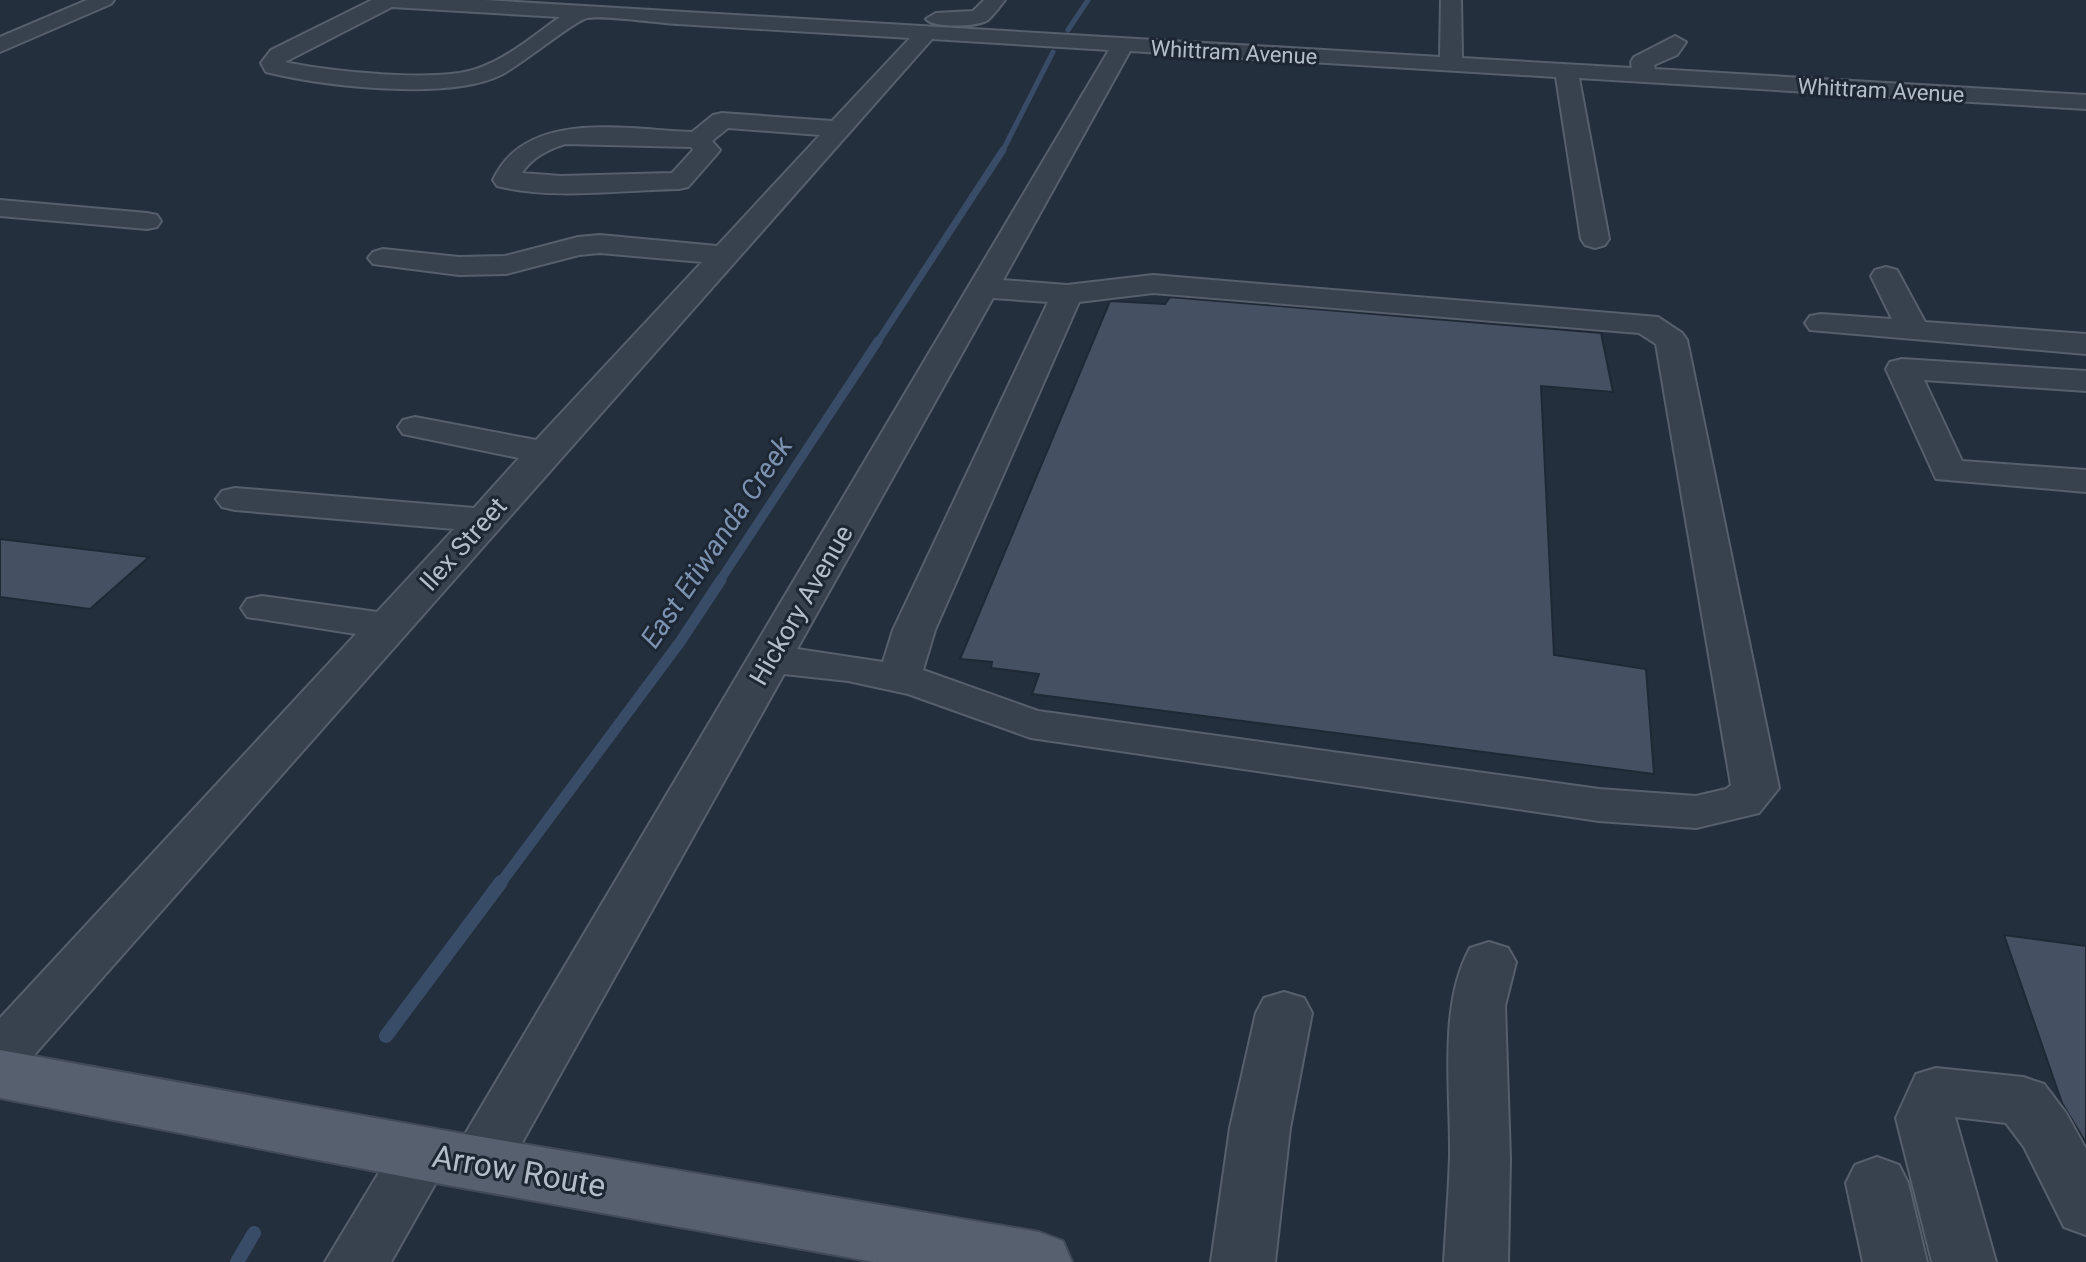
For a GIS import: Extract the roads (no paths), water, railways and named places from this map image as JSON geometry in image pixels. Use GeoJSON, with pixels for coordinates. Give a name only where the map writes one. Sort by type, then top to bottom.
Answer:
{"type":"FeatureCollection","features":[{"type":"Feature","properties":{"kind":"main road","name":"Arrow Route"},"geometry":{"type":"LineString","coordinates":[[0,1074],[451,1159],[1039,1262]]}},
{"type":"Feature","properties":{"kind":"street"},"geometry":{"type":"LineString","coordinates":[[0,45],[104,0]]}},
{"type":"Feature","properties":{"kind":"street","name":"Whittram Avenue"},"geometry":{"type":"LineString","coordinates":[[382,0],[857,22],[934,17],[1026,39],[1646,76],[2082,107]]}},
{"type":"Feature","properties":{"kind":"street"},"geometry":{"type":"LineString","coordinates":[[389,0],[279,55],[272,63],[274,67],[425,81],[463,79],[490,71],[583,8]]}},
{"type":"Feature","properties":{"kind":"street"},"geometry":{"type":"LineString","coordinates":[[632,0],[857,22],[972,19],[979,17],[993,2]]}},
{"type":"Feature","properties":{"kind":"street"},"geometry":{"type":"LineString","coordinates":[[1451,0],[1451,65]]}},
{"type":"Feature","properties":{"kind":"street"},"geometry":{"type":"LineString","coordinates":[[934,17],[993,2]]}},
{"type":"Feature","properties":{"kind":"street","name":"Ilex Street"},"geometry":{"type":"LineString","coordinates":[[0,1055],[840,129],[934,17]]}},
{"type":"Feature","properties":{"kind":"street"},"geometry":{"type":"LineString","coordinates":[[1646,76],[1642,62],[1669,50],[1675,42]]}},
{"type":"Feature","properties":{"kind":"street","name":"Hickory Avenue"},"geometry":{"type":"LineString","coordinates":[[357,1262],[451,1159],[770,659],[1123,45]]}},
{"type":"Feature","properties":{"kind":"street"},"geometry":{"type":"LineString","coordinates":[[1566,71],[1595,239]]}},
{"type":"Feature","properties":{"kind":"street"},"geometry":{"type":"LineString","coordinates":[[698,140],[707,150],[679,181],[561,184],[506,180],[513,164],[540,144],[562,136],[698,140],[722,120],[840,129]]}},
{"type":"Feature","properties":{"kind":"street"},"geometry":{"type":"LineString","coordinates":[[0,208],[147,221]]}},
{"type":"Feature","properties":{"kind":"street"},"geometry":{"type":"LineString","coordinates":[[383,258],[459,266],[506,265],[537,260],[578,246],[600,244],[725,255]]}},
{"type":"Feature","properties":{"kind":"street"},"geometry":{"type":"LineString","coordinates":[[1886,276],[1913,330]]}},
{"type":"Feature","properties":{"kind":"street"},"geometry":{"type":"LineString","coordinates":[[770,659],[848,668],[920,683],[1031,724],[1599,805],[1696,812],[1742,802],[1755,788],[1671,340],[1647,324],[1153,284],[1067,294],[983,288]]}},
{"type":"Feature","properties":{"kind":"street"},"geometry":{"type":"LineString","coordinates":[[899,679],[914,630],[1067,294]]}},
{"type":"Feature","properties":{"kind":"street"},"geometry":{"type":"LineString","coordinates":[[1821,323],[2086,344]]}},
{"type":"Feature","properties":{"kind":"street"},"geometry":{"type":"LineString","coordinates":[[2086,381],[1902,369],[1949,471],[2086,481]]}},
{"type":"Feature","properties":{"kind":"street"},"geometry":{"type":"LineString","coordinates":[[415,427],[546,453]]}},
{"type":"Feature","properties":{"kind":"street"},"geometry":{"type":"LineString","coordinates":[[235,499],[486,520]]}},
{"type":"Feature","properties":{"kind":"street"},"geometry":{"type":"LineString","coordinates":[[262,608],[389,626]]}},
{"type":"Feature","properties":{"kind":"street"},"geometry":{"type":"LineString","coordinates":[[1476,1262],[1480,1159],[1478,1006],[1489,962]]}},
{"type":"Feature","properties":{"kind":"street"},"geometry":{"type":"LineString","coordinates":[[1243,1262],[1260,1128],[1284,1013]]}},
{"type":"Feature","properties":{"kind":"street"},"geometry":{"type":"LineString","coordinates":[[1964,1262],[1925,1118],[1936,1091],[2023,1101],[2045,1130],[2086,1208]]}},
{"type":"Feature","properties":{"kind":"street"},"geometry":{"type":"LineString","coordinates":[[1877,1183],[1895,1262]]}},
{"type":"Feature","properties":{"kind":"waterway","name":"East Etiwanda Creek"},"geometry":{"type":"LineString","coordinates":[[1068,30],[1088,0]]}},
{"type":"Feature","properties":{"kind":"waterway","name":"East Etiwanda Creek"},"geometry":{"type":"LineString","coordinates":[[1002,152],[1053,52]]}},
{"type":"Feature","properties":{"kind":"waterway","name":"East Etiwanda Creek"},"geometry":{"type":"LineString","coordinates":[[877,343],[1003,150]]}},
{"type":"Feature","properties":{"kind":"waterway","name":"East Etiwanda Creek"},"geometry":{"type":"LineString","coordinates":[[719,582],[878,341]]}},
{"type":"Feature","properties":{"kind":"waterway","name":"East Etiwanda Creek"},"geometry":{"type":"LineString","coordinates":[[500,884],[680,642],[721,580]]}},
{"type":"Feature","properties":{"kind":"waterway","name":"East Etiwanda Creek"},"geometry":{"type":"LineString","coordinates":[[386,1036],[501,882]]}},
{"type":"Feature","properties":{"kind":"waterway","name":"East Etiwanda Creek"},"geometry":{"type":"LineString","coordinates":[[237,1262],[254,1233]]}}]}
